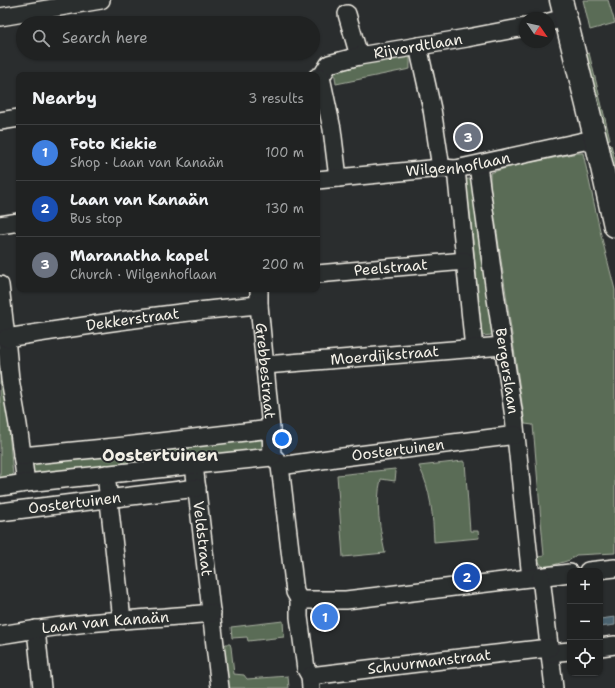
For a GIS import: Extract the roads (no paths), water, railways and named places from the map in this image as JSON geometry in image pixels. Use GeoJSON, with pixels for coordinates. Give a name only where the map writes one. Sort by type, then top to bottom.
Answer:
{"type":"FeatureCollection","features":[{"type":"Feature","properties":{"kind":"main road"},"geometry":{"type":"LineString","coordinates":[[559,13],[597,145],[615,226]]}},
{"type":"Feature","properties":{"kind":"street"},"geometry":{"type":"LineString","coordinates":[[0,17],[100,0]]}},
{"type":"Feature","properties":{"kind":"street"},"geometry":{"type":"LineString","coordinates":[[347,14],[359,56]]}},
{"type":"Feature","properties":{"kind":"street","name":"Rijvordtlaan"},"geometry":{"type":"LineString","coordinates":[[320,76],[329,64],[359,56],[519,28]]}},
{"type":"Feature","properties":{"kind":"street","name":"Bergerslaan"},"geometry":{"type":"LineString","coordinates":[[418,46],[432,109],[448,169],[465,261],[474,348]]}},
{"type":"Feature","properties":{"kind":"street"},"geometry":{"type":"LineString","coordinates":[[320,81],[332,129],[338,178]]}},
{"type":"Feature","properties":{"kind":"street"},"geometry":{"type":"LineString","coordinates":[[0,121],[16,118]]}},
{"type":"Feature","properties":{"kind":"street","name":"Wilgenhoflaan"},"geometry":{"type":"LineString","coordinates":[[320,180],[448,169],[478,165],[584,142],[597,145]]}},
{"type":"Feature","properties":{"kind":"street","name":"Bergerslaan"},"geometry":{"type":"LineString","coordinates":[[478,165],[536,578],[554,688]]}},
{"type":"Feature","properties":{"kind":"street"},"geometry":{"type":"LineString","coordinates":[[0,225],[16,222]]}},
{"type":"Feature","properties":{"kind":"street","name":"Peelstraat"},"geometry":{"type":"LineString","coordinates":[[320,274],[465,261]]}},
{"type":"Feature","properties":{"kind":"street"},"geometry":{"type":"LineString","coordinates":[[0,285],[10,379],[26,483]]}},
{"type":"Feature","properties":{"kind":"street","name":"Dekkerstraat"},"geometry":{"type":"LineString","coordinates":[[6,338],[111,322],[217,309],[259,297]]}},
{"type":"Feature","properties":{"kind":"street","name":"Grebbestraat"},"geometry":{"type":"LineString","coordinates":[[259,297],[271,429],[297,596],[306,669],[310,682]]}},
{"type":"Feature","properties":{"kind":"street","name":"Moerdijkstraat"},"geometry":{"type":"LineString","coordinates":[[265,365],[504,346]]}},
{"type":"Feature","properties":{"kind":"street"},"geometry":{"type":"LineString","coordinates":[[22,456],[271,429]]}},
{"type":"Feature","properties":{"kind":"street","name":"Oostertuinen"},"geometry":{"type":"LineString","coordinates":[[0,487],[194,464],[276,462],[335,458],[516,435]]}},
{"type":"Feature","properties":{"kind":"street","name":"Veldstraat"},"geometry":{"type":"LineString","coordinates":[[194,464],[220,688]]}},
{"type":"Feature","properties":{"kind":"street"},"geometry":{"type":"LineString","coordinates":[[106,474],[122,620]]}},
{"type":"Feature","properties":{"kind":"street","name":"Oostertuinen"},"geometry":{"type":"LineString","coordinates":[[0,512],[197,488]]}},
{"type":"Feature","properties":{"kind":"street"},"geometry":{"type":"LineString","coordinates":[[603,569],[615,568]]}},
{"type":"Feature","properties":{"kind":"street"},"geometry":{"type":"LineString","coordinates":[[297,596],[303,600],[346,600],[567,573]]}},
{"type":"Feature","properties":{"kind":"street","name":"Laan van Kanaän"},"geometry":{"type":"LineString","coordinates":[[0,635],[36,629],[122,620],[166,618],[212,613]]}},
{"type":"Feature","properties":{"kind":"street"},"geometry":{"type":"LineString","coordinates":[[36,629],[42,688]]}},
{"type":"Feature","properties":{"kind":"street"},"geometry":{"type":"LineString","coordinates":[[603,647],[615,645]]}},
{"type":"Feature","properties":{"kind":"street","name":"Schuurmanstraat"},"geometry":{"type":"LineString","coordinates":[[310,682],[458,658],[567,650]]}},
{"type":"Feature","properties":{"kind":"water"},"geometry":{"type":"Polygon","coordinates":[[[615,617],[615,625],[603,627],[603,619],[615,617]]]}},
{"type":"Feature","properties":{"kind":"place","name":"Maranatha kapel"},"geometry":{"type":"Point","coordinates":[468,137]}},
{"type":"Feature","properties":{"kind":"place","name":"Laan van Kanaän"},"geometry":{"type":"Point","coordinates":[467,577]}},
{"type":"Feature","properties":{"kind":"place","name":"Foto Kiekie"},"geometry":{"type":"Point","coordinates":[325,617]}},
{"type":"Feature","properties":{"kind":"district","name":"Oostertuinen"},"geometry":{"type":"Point","coordinates":[160,455]}}]}
